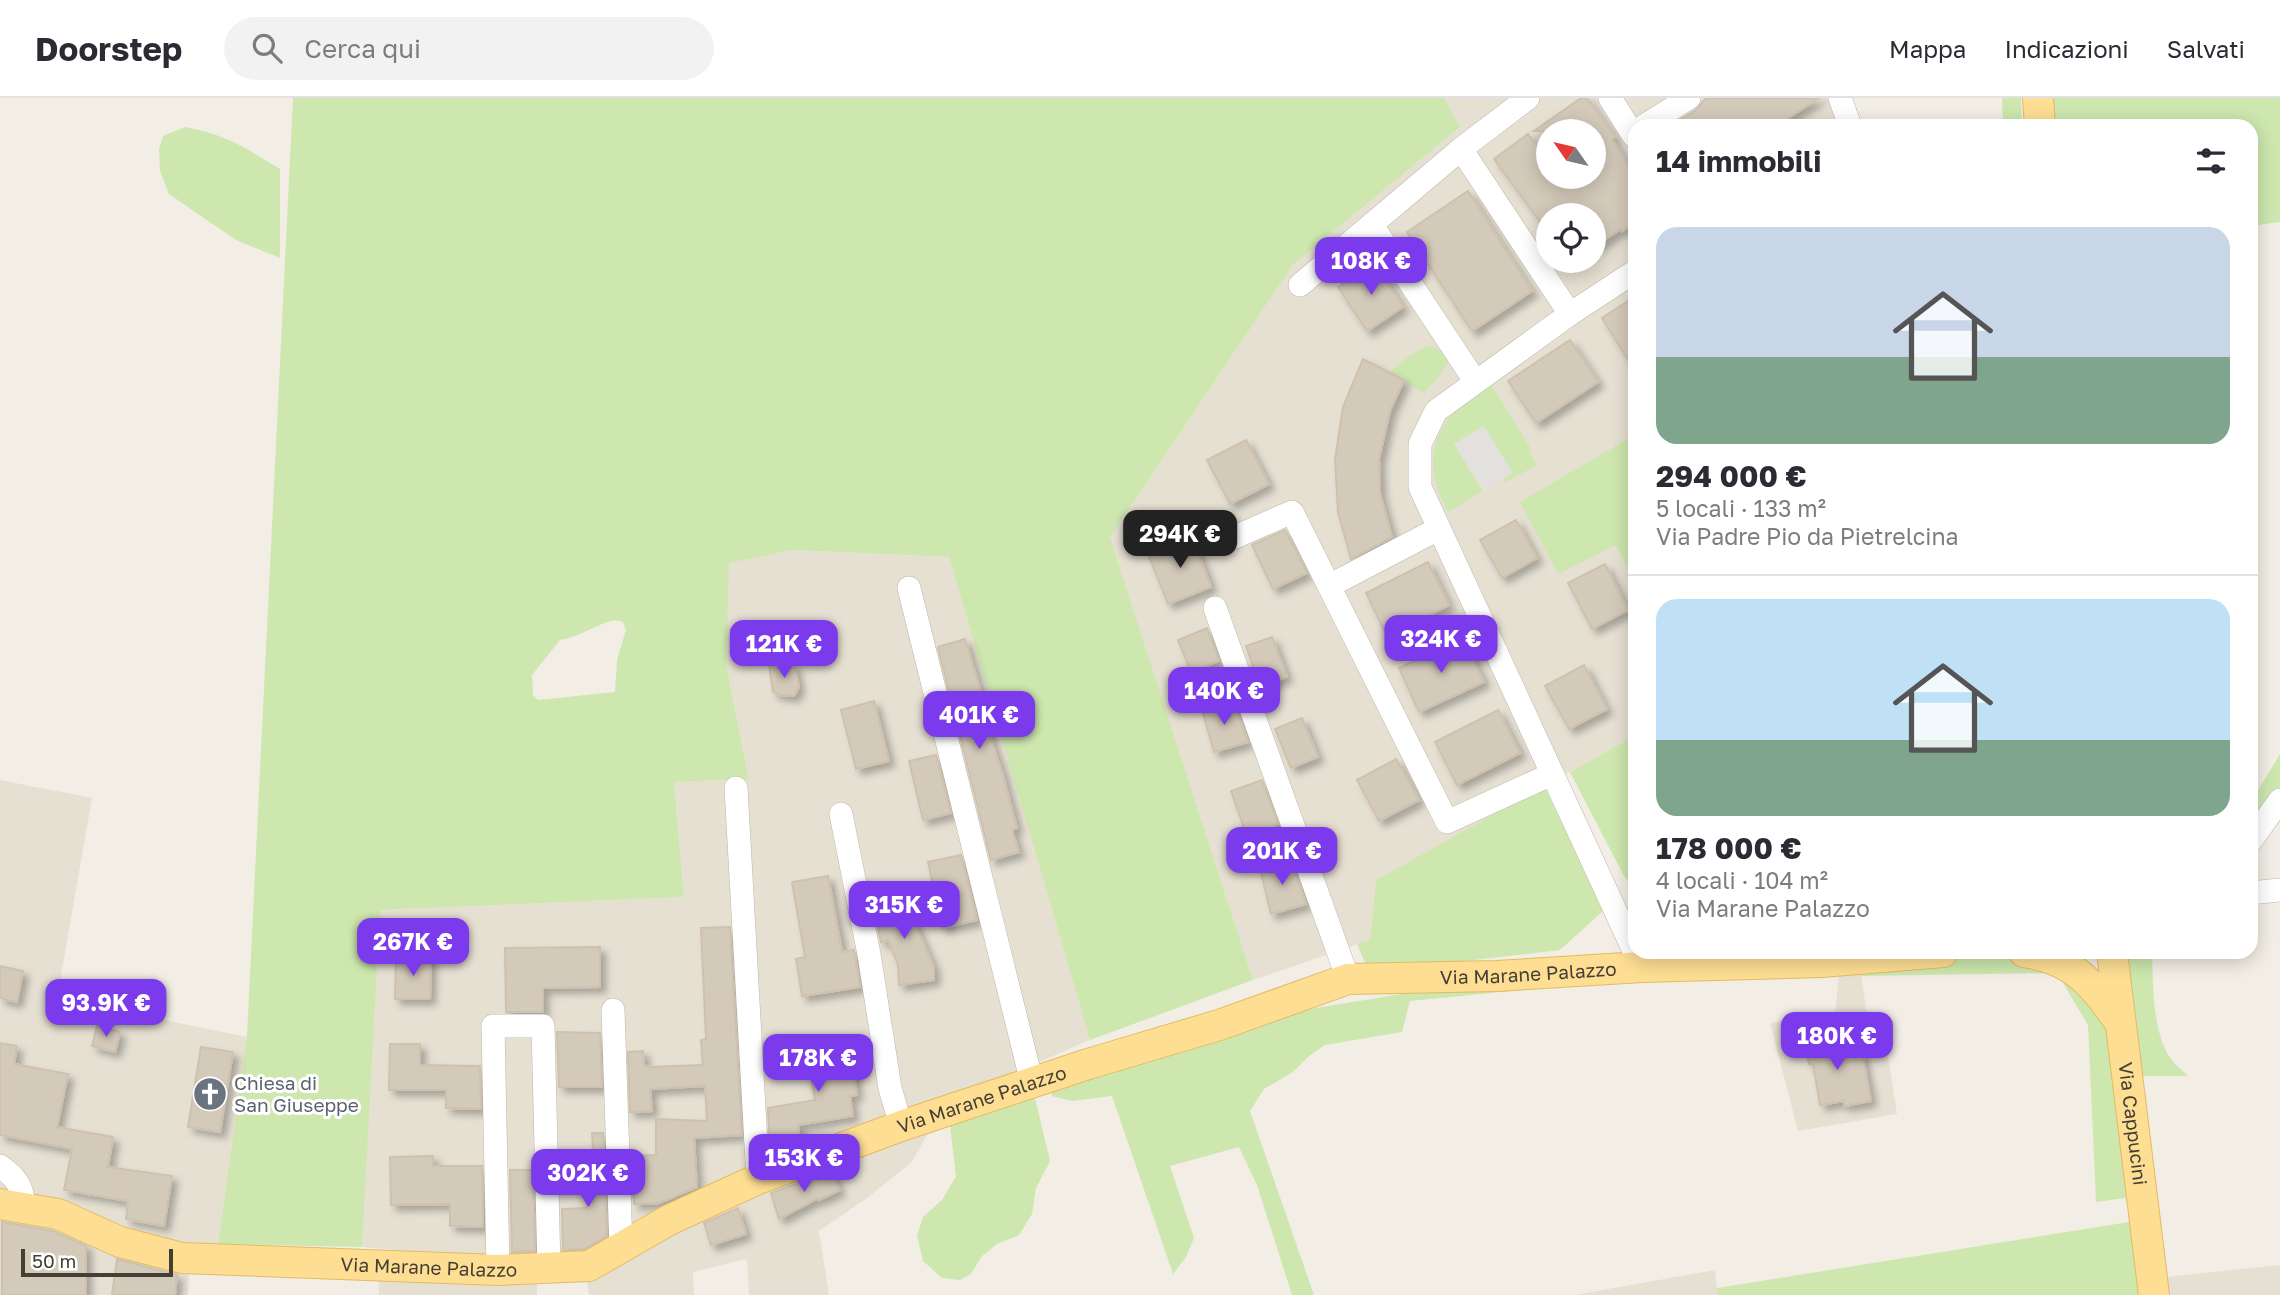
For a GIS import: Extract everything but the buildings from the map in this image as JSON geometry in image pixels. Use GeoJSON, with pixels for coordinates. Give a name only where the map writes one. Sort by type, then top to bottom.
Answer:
{"type":"FeatureCollection","features":[{"type":"Feature","properties":{"kind":"main road"},"geometry":{"type":"LineString","coordinates":[[2038,98],[2040,119]]}},
{"type":"Feature","properties":{"kind":"main road","name":"Via Marane Palazzo"},"geometry":{"type":"LineString","coordinates":[[11,1205],[58,1214],[120,1242],[182,1258],[498,1270],[589,1266],[669,1220],[758,1179],[901,1126],[1219,1025],[1348,979],[1497,976],[1628,957]]}},
{"type":"Feature","properties":{"kind":"main road","name":"Via Marane Palazzo"},"geometry":{"type":"LineString","coordinates":[[1729,959],[1821,962],[1858,959]]}},
{"type":"Feature","properties":{"kind":"main road"},"geometry":{"type":"LineString","coordinates":[[2050,959],[2065,963],[2095,987],[2121,1024]]}},
{"type":"Feature","properties":{"kind":"main road"},"geometry":{"type":"LineString","coordinates":[[2065,963],[2076,959]]}},
{"type":"Feature","properties":{"kind":"main road","name":"Via Cappucini"},"geometry":{"type":"LineString","coordinates":[[2113,959],[2154,1295]]}},
{"type":"Feature","properties":{"kind":"street"},"geometry":{"type":"LineString","coordinates":[[1300,285],[1461,149],[1528,98]]}},
{"type":"Feature","properties":{"kind":"street"},"geometry":{"type":"LineString","coordinates":[[1610,98],[1628,122]]}},
{"type":"Feature","properties":{"kind":"street"},"geometry":{"type":"LineString","coordinates":[[1656,119],[1689,98]]}},
{"type":"Feature","properties":{"kind":"street"},"geometry":{"type":"LineString","coordinates":[[1840,98],[1848,119]]}},
{"type":"Feature","properties":{"kind":"street"},"geometry":{"type":"LineString","coordinates":[[1461,149],[1570,314]]}},
{"type":"Feature","properties":{"kind":"street"},"geometry":{"type":"LineString","coordinates":[[1372,225],[1475,381]]}},
{"type":"Feature","properties":{"kind":"street"},"geometry":{"type":"LineString","coordinates":[[1628,276],[1570,314],[1436,411],[1420,444],[1420,487],[1628,937]]}},
{"type":"Feature","properties":{"kind":"street"},"geometry":{"type":"LineString","coordinates":[[1235,537],[1292,512],[1447,822],[1552,774]]}},
{"type":"Feature","properties":{"kind":"street"},"geometry":{"type":"LineString","coordinates":[[1329,586],[1438,528]]}},
{"type":"Feature","properties":{"kind":"street"},"geometry":{"type":"LineString","coordinates":[[909,588],[1032,1083]]}},
{"type":"Feature","properties":{"kind":"street"},"geometry":{"type":"LineString","coordinates":[[1215,608],[1348,979]]}},
{"type":"Feature","properties":{"kind":"street"},"geometry":{"type":"LineString","coordinates":[[736,788],[758,1179]]}},
{"type":"Feature","properties":{"kind":"street"},"geometry":{"type":"LineString","coordinates":[[2258,831],[2280,800]]}},
{"type":"Feature","properties":{"kind":"street"},"geometry":{"type":"LineString","coordinates":[[841,814],[869,954],[890,1088],[901,1126]]}},
{"type":"Feature","properties":{"kind":"street"},"geometry":{"type":"LineString","coordinates":[[2258,893],[2280,890]]}},
{"type":"Feature","properties":{"kind":"street"},"geometry":{"type":"LineString","coordinates":[[613,1010],[621,1247]]}},
{"type":"Feature","properties":{"kind":"street"},"geometry":{"type":"LineString","coordinates":[[498,1270],[493,1026],[542,1026],[549,1268]]}},
{"type":"Feature","properties":{"kind":"street"},"geometry":{"type":"LineString","coordinates":[[0,1166],[16,1179],[24,1191],[11,1205]]}},
{"type":"Feature","properties":{"kind":"shaded area"},"geometry":{"type":"Polygon","coordinates":[[[1444,98],[1844,98],[1855,119],[1628,119],[1628,439],[1521,502],[1616,545],[1628,569],[1628,739],[1376,880],[1370,940],[1253,980],[1110,537],[1293,265],[1460,127],[1444,98]]]}},
{"type":"Feature","properties":{"kind":"shaded area"},"geometry":{"type":"Polygon","coordinates":[[[1484,426],[1513,473],[1483,491],[1454,444],[1484,426]]]}},
{"type":"Feature","properties":{"kind":"shaded area"},"geometry":{"type":"Polygon","coordinates":[[[792,550],[949,557],[1090,1040],[589,1257],[508,1260],[362,1247],[379,910],[684,897],[674,782],[749,779],[726,665],[728,563],[792,550]]]}},
{"type":"Feature","properties":{"kind":"shaded area"},"geometry":{"type":"Polygon","coordinates":[[[0,780],[92,798],[57,998],[247,1037],[218,1244],[163,1241],[0,1195],[0,780]]]}},
{"type":"Feature","properties":{"kind":"shaded area"},"geometry":{"type":"Polygon","coordinates":[[[1860,963],[1866,1010],[1883,1024],[1897,1114],[1798,1131],[1770,1023],[1835,1013],[1840,966],[1860,963]]]}},
{"type":"Feature","properties":{"kind":"shaded area"},"geometry":{"type":"Polygon","coordinates":[[[933,1124],[912,1162],[819,1231],[829,1295],[749,1295],[747,1259],[693,1272],[694,1295],[589,1295],[586,1275],[643,1239],[933,1124]]]}},
{"type":"Feature","properties":{"kind":"shaded area"},"geometry":{"type":"Polygon","coordinates":[[[0,1207],[189,1271],[188,1295],[0,1295],[0,1207]]]}},
{"type":"Feature","properties":{"kind":"shaded area"},"geometry":{"type":"Polygon","coordinates":[[[2280,1265],[2280,1295],[2167,1295],[2165,1277],[2280,1265]]]}},
{"type":"Feature","properties":{"kind":"shaded area"},"geometry":{"type":"Polygon","coordinates":[[[1715,1270],[1718,1295],[1575,1295],[1715,1270]]]}},
{"type":"Feature","properties":{"kind":"shaded area"},"geometry":{"type":"Polygon","coordinates":[[[378,1272],[537,1278],[537,1295],[379,1295],[378,1272]]]}},
{"type":"Feature","properties":{"kind":"green space"},"geometry":{"type":"Polygon","coordinates":[[[293,98],[1444,98],[1460,127],[1293,265],[1110,537],[1253,980],[1090,1040],[949,557],[792,550],[729,563],[726,665],[749,779],[674,782],[684,897],[380,910],[362,1247],[218,1244],[247,1036],[293,98]],[[614,620],[560,640],[532,675],[533,695],[538,700],[615,692],[617,660],[626,630],[623,622],[614,620]]]}},
{"type":"Feature","properties":{"kind":"green space"},"geometry":{"type":"Polygon","coordinates":[[[2002,98],[2021,98],[2022,119],[2003,119],[2002,98]]]}},
{"type":"Feature","properties":{"kind":"green space"},"geometry":{"type":"Polygon","coordinates":[[[2044,98],[2280,98],[2280,222],[2258,225],[2258,119],[2046,119],[2044,98]]]}},
{"type":"Feature","properties":{"kind":"green space"},"geometry":{"type":"Polygon","coordinates":[[[185,127],[224,138],[280,169],[280,258],[236,240],[169,194],[160,171],[159,149],[163,136],[185,127]]]}},
{"type":"Feature","properties":{"kind":"green space"},"geometry":{"type":"Polygon","coordinates":[[[1430,346],[1446,354],[1448,362],[1424,393],[1390,373],[1408,356],[1430,346]]]}},
{"type":"Feature","properties":{"kind":"green space"},"geometry":{"type":"Polygon","coordinates":[[[1489,381],[1531,449],[1529,451],[1537,465],[1504,483],[1502,479],[1512,473],[1484,426],[1454,444],[1483,491],[1448,512],[1438,491],[1434,471],[1438,438],[1457,409],[1489,381]]]}},
{"type":"Feature","properties":{"kind":"green space"},"geometry":{"type":"Polygon","coordinates":[[[1628,439],[1628,569],[1616,545],[1558,574],[1520,502],[1628,439]]]}},
{"type":"Feature","properties":{"kind":"green space"},"geometry":{"type":"Polygon","coordinates":[[[1628,739],[1628,882],[1624,876],[1570,772],[1628,739]]]}},
{"type":"Feature","properties":{"kind":"green space"},"geometry":{"type":"Polygon","coordinates":[[[2280,754],[2280,794],[2258,825],[2258,790],[2280,754]]]}},
{"type":"Feature","properties":{"kind":"green space"},"geometry":{"type":"Polygon","coordinates":[[[1544,786],[1604,910],[1560,950],[1369,972],[1357,944],[1370,940],[1376,880],[1544,786]]]}},
{"type":"Feature","properties":{"kind":"green space"},"geometry":{"type":"Polygon","coordinates":[[[1934,959],[2027,959],[2055,965],[2111,1023],[2132,1197],[2096,1202],[2088,1025],[2057,973],[1862,976],[1860,963],[1934,959]]]}},
{"type":"Feature","properties":{"kind":"green space"},"geometry":{"type":"Polygon","coordinates":[[[2128,959],[2152,959],[2155,1008],[2161,1037],[2172,1060],[2188,1076],[2139,1076],[2128,959]]]}},
{"type":"Feature","properties":{"kind":"green space"},"geometry":{"type":"Polygon","coordinates":[[[1555,978],[1620,980],[1410,1001],[1402,1032],[1325,1045],[1293,1072],[1264,1089],[1250,1111],[1314,1295],[1292,1295],[1257,1185],[1239,1147],[1170,1166],[1194,1238],[1186,1257],[1173,1274],[1112,1096],[1072,1101],[1052,1096],[1049,1082],[1286,1013],[1408,993],[1555,978]]]}},
{"type":"Feature","properties":{"kind":"green space"},"geometry":{"type":"Polygon","coordinates":[[[1033,1090],[1050,1161],[1036,1188],[1032,1214],[1019,1235],[997,1244],[982,1256],[971,1274],[960,1280],[942,1278],[923,1261],[917,1236],[923,1217],[942,1200],[956,1176],[949,1117],[1033,1090]]]}},
{"type":"Feature","properties":{"kind":"green space"},"geometry":{"type":"Polygon","coordinates":[[[2129,1222],[2134,1227],[2140,1295],[1718,1295],[1717,1288],[2129,1222]]]}},
{"type":"Feature","properties":{"kind":"place","name":"Chiesa di San Giuseppe"},"geometry":{"type":"Point","coordinates":[210,1094]}}]}
